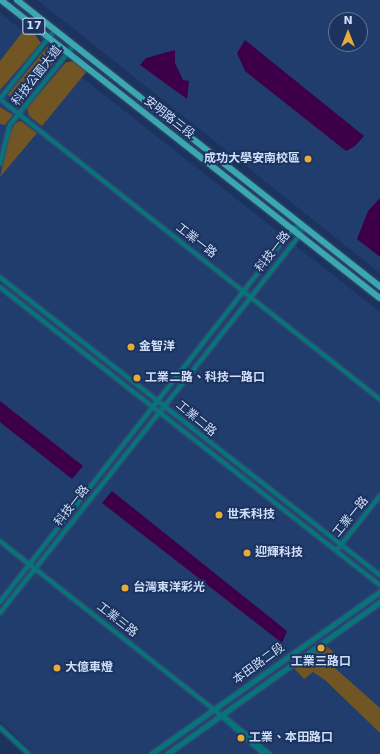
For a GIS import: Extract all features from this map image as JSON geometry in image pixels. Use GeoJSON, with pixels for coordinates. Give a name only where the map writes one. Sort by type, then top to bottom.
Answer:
{"type":"FeatureCollection","features":[{"type":"Feature","properties":{"kind":"main road","name":"安明路三段"},"geometry":{"type":"LineString","coordinates":[[1,0],[380,298]]}},
{"type":"Feature","properties":{"kind":"main road","name":"安明路三段"},"geometry":{"type":"LineString","coordinates":[[17,0],[75,44],[380,287]]}},
{"type":"Feature","properties":{"kind":"street","name":"科技公園大道"},"geometry":{"type":"LineString","coordinates":[[0,99],[55,30]]}},
{"type":"Feature","properties":{"kind":"street","name":"科技公園大道"},"geometry":{"type":"LineString","coordinates":[[0,164],[8,130],[75,44]]}},
{"type":"Feature","properties":{"kind":"street","name":"工業一路"},"geometry":{"type":"LineString","coordinates":[[0,99],[380,399]]}},
{"type":"Feature","properties":{"kind":"street","name":"科技一路"},"geometry":{"type":"LineString","coordinates":[[0,602],[155,408],[292,229],[302,225]]}},
{"type":"Feature","properties":{"kind":"street","name":"科技一路"},"geometry":{"type":"LineString","coordinates":[[0,613],[161,413],[300,235],[302,225]]}},
{"type":"Feature","properties":{"kind":"street"},"geometry":{"type":"LineString","coordinates":[[0,286],[1,279]]}},
{"type":"Feature","properties":{"kind":"street","name":"工業二路"},"geometry":{"type":"LineString","coordinates":[[1,279],[380,575]]}},
{"type":"Feature","properties":{"kind":"street","name":"工業二路"},"geometry":{"type":"LineString","coordinates":[[0,286],[380,585]]}},
{"type":"Feature","properties":{"kind":"street","name":"工業一路"},"geometry":{"type":"LineString","coordinates":[[337,550],[380,496]]}},
{"type":"Feature","properties":{"kind":"street","name":"工業三路"},"geometry":{"type":"LineString","coordinates":[[0,541],[270,754]]}},
{"type":"Feature","properties":{"kind":"street","name":"本田路二段"},"geometry":{"type":"LineString","coordinates":[[151,754],[380,592]]}},
{"type":"Feature","properties":{"kind":"street","name":"本田路二段"},"geometry":{"type":"LineString","coordinates":[[167,754],[380,602]]}},
{"type":"Feature","properties":{"kind":"street"},"geometry":{"type":"LineString","coordinates":[[0,727],[29,754]]}},
{"type":"Feature","properties":{"kind":"street","name":"工業三路"},"geometry":{"type":"LineString","coordinates":[[262,749],[264,754]]}},
{"type":"Feature","properties":{"kind":"shaded area","name":"成功大學安南校區"},"geometry":{"type":"Polygon","coordinates":[[[37,0],[380,0],[380,273],[59,17],[37,0]]]}},
{"type":"Feature","properties":{"kind":"shaded area"},"geometry":{"type":"Polygon","coordinates":[[[0,13],[380,312],[380,754],[34,754],[0,721],[0,13]]]}},
{"type":"Feature","properties":{"kind":"shaded area"},"geometry":{"type":"Polygon","coordinates":[[[28,25],[41,43],[0,90],[0,61],[28,25]]]}},
{"type":"Feature","properties":{"kind":"shaded area"},"geometry":{"type":"Polygon","coordinates":[[[245,40],[364,136],[355,146],[346,151],[245,71],[237,53],[245,40]]]}},
{"type":"Feature","properties":{"kind":"shaded area"},"geometry":{"type":"Polygon","coordinates":[[[48,46],[59,55],[22,104],[12,102],[8,94],[48,46]]]}},
{"type":"Feature","properties":{"kind":"shaded area"},"geometry":{"type":"Polygon","coordinates":[[[175,50],[175,63],[183,80],[189,81],[187,99],[140,65],[146,58],[175,50]]]}},
{"type":"Feature","properties":{"kind":"shaded area"},"geometry":{"type":"Polygon","coordinates":[[[74,61],[87,71],[42,126],[29,116],[27,108],[66,62],[74,61]]]}},
{"type":"Feature","properties":{"kind":"shaded area"},"geometry":{"type":"Polygon","coordinates":[[[0,107],[13,115],[5,125],[0,124],[0,107]]]}},
{"type":"Feature","properties":{"kind":"shaded area"},"geometry":{"type":"Polygon","coordinates":[[[21,121],[37,133],[0,177],[10,133],[15,123],[21,121]]]}},
{"type":"Feature","properties":{"kind":"shaded area"},"geometry":{"type":"Polygon","coordinates":[[[380,198],[380,257],[357,239],[368,211],[380,198]]]}},
{"type":"Feature","properties":{"kind":"shaded area"},"geometry":{"type":"Polygon","coordinates":[[[0,401],[83,466],[72,479],[0,422],[0,401]]]}},
{"type":"Feature","properties":{"kind":"shaded area"},"geometry":{"type":"Polygon","coordinates":[[[112,491],[287,631],[282,643],[102,503],[112,491]]]}},
{"type":"Feature","properties":{"kind":"shaded area"},"geometry":{"type":"Polygon","coordinates":[[[325,645],[336,654],[327,661],[380,708],[380,733],[325,680],[313,672],[304,679],[293,667],[325,645]]]}},
{"type":"Feature","properties":{"kind":"place","name":"成功大學安南校區"},"geometry":{"type":"Point","coordinates":[308,159]}},
{"type":"Feature","properties":{"kind":"place","name":"金智洋"},"geometry":{"type":"Point","coordinates":[131,347]}},
{"type":"Feature","properties":{"kind":"place","name":"工業二路、科技一路口"},"geometry":{"type":"Point","coordinates":[137,378]}},
{"type":"Feature","properties":{"kind":"place","name":"世禾科技"},"geometry":{"type":"Point","coordinates":[219,515]}},
{"type":"Feature","properties":{"kind":"place","name":"迎輝科技"},"geometry":{"type":"Point","coordinates":[247,553]}},
{"type":"Feature","properties":{"kind":"place","name":"台灣東洋彩光"},"geometry":{"type":"Point","coordinates":[125,588]}},
{"type":"Feature","properties":{"kind":"place","name":"工業三路口"},"geometry":{"type":"Point","coordinates":[321,648]}},
{"type":"Feature","properties":{"kind":"place","name":"大億車燈"},"geometry":{"type":"Point","coordinates":[57,668]}},
{"type":"Feature","properties":{"kind":"place","name":"工業、本田路口"},"geometry":{"type":"Point","coordinates":[241,738]}}]}
